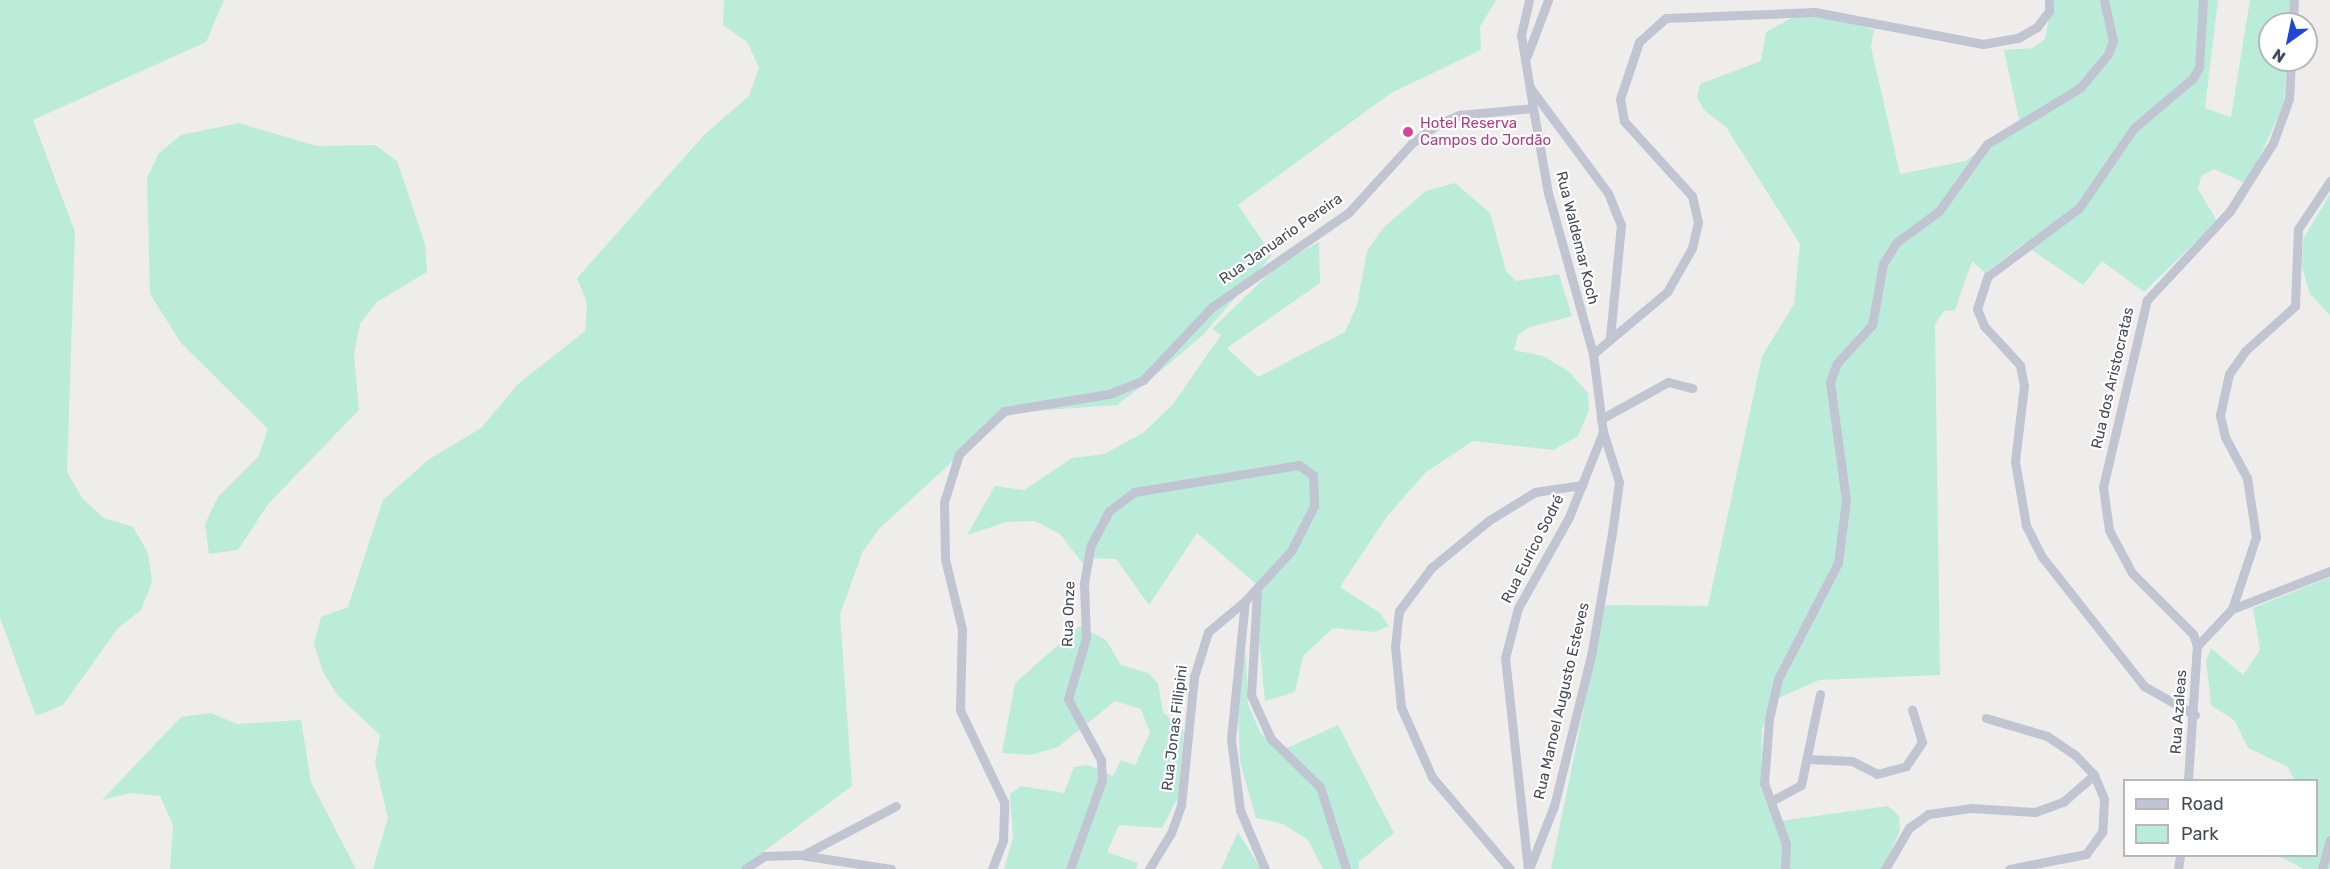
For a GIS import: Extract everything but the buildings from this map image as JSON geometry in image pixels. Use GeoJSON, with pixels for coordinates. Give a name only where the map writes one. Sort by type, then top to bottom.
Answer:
{"type":"FeatureCollection","features":[{"type":"Feature","properties":{"kind":"street","name":"Rua Waldemar Koch"},"geometry":{"type":"LineString","coordinates":[[1529,0],[1521,35],[1527,56],[1533,108],[1548,193],[1593,354]]}},
{"type":"Feature","properties":{"kind":"street"},"geometry":{"type":"LineString","coordinates":[[1527,56],[1548,0]]}},
{"type":"Feature","properties":{"kind":"street"},"geometry":{"type":"LineString","coordinates":[[1603,432],[1593,354],[1667,292],[1692,248],[1698,222],[1692,196],[1624,121],[1620,99],[1639,42],[1666,18],[1815,12],[1983,44],[2018,38],[2037,27],[2049,11],[2049,0]]}},
{"type":"Feature","properties":{"kind":"street"},"geometry":{"type":"LineString","coordinates":[[1785,869],[1786,844],[1764,783],[1778,679],[1838,563],[1846,500],[1830,382],[1837,363],[1872,325],[1883,264],[1897,242],[1939,211],[1987,144],[2080,88],[2108,54],[2113,41],[2104,0]]}},
{"type":"Feature","properties":{"kind":"street"},"geometry":{"type":"LineString","coordinates":[[2195,715],[2144,686],[2042,557],[2026,525],[2015,461],[2024,386],[2020,365],[1984,326],[1977,309],[1988,276],[2079,208],[2144,116],[2193,78],[2199,67],[2203,0]]}},
{"type":"Feature","properties":{"kind":"street","name":"Rua dos Aristocratas"},"geometry":{"type":"LineString","coordinates":[[2198,646],[2193,634],[2132,573],[2109,530],[2103,487],[2147,300],[2230,211],[2273,143],[2289,99],[2290,72]]}},
{"type":"Feature","properties":{"kind":"street"},"geometry":{"type":"LineString","coordinates":[[1532,89],[1608,193],[1621,225],[1610,338]]}},
{"type":"Feature","properties":{"kind":"street","name":"Rua Januario Pereira"},"geometry":{"type":"LineString","coordinates":[[992,869],[1003,840],[1004,802],[960,710],[962,629],[943,531],[944,502],[959,454],[1004,411],[1109,394],[1143,380],[1212,307],[1349,212],[1412,143],[1440,123],[1459,115],[1533,108]]}},
{"type":"Feature","properties":{"kind":"street"},"geometry":{"type":"LineString","coordinates":[[2198,646],[2232,609],[2256,537],[2247,478],[2225,437],[2220,415],[2229,374],[2245,351],[2295,306],[2298,229],[2330,181]]}},
{"type":"Feature","properties":{"kind":"street"},"geometry":{"type":"LineString","coordinates":[[1601,419],[1668,382],[1692,388]]}},
{"type":"Feature","properties":{"kind":"street","name":"Rua Eurico Sodré"},"geometry":{"type":"LineString","coordinates":[[1529,869],[1505,658],[1518,608],[1582,485],[1603,432]]}},
{"type":"Feature","properties":{"kind":"street","name":"Rua Manoel Augusto Esteves"},"geometry":{"type":"LineString","coordinates":[[1529,869],[1554,806],[1592,651],[1619,482],[1603,432]]}},
{"type":"Feature","properties":{"kind":"street","name":"Rua Jonas Fillipini"},"geometry":{"type":"LineString","coordinates":[[1149,869],[1171,833],[1181,805],[1194,676],[1208,632],[1257,592],[1291,551],[1314,506],[1313,475],[1299,465]]}},
{"type":"Feature","properties":{"kind":"street","name":"Rua Onze"},"geometry":{"type":"LineString","coordinates":[[1070,869],[1102,780],[1101,760],[1068,699],[1086,638],[1084,583],[1091,545],[1109,511],[1134,492],[1299,465]]}},
{"type":"Feature","properties":{"kind":"street"},"geometry":{"type":"LineString","coordinates":[[1510,869],[1432,777],[1401,707],[1395,647],[1399,611],[1431,568],[1488,521],[1536,492],[1582,485]]}},
{"type":"Feature","properties":{"kind":"street"},"geometry":{"type":"LineString","coordinates":[[2232,609],[2330,571]]}},
{"type":"Feature","properties":{"kind":"street"},"geometry":{"type":"LineString","coordinates":[[1257,592],[1251,695],[1271,739],[1320,786],[1346,869]]}},
{"type":"Feature","properties":{"kind":"street"},"geometry":{"type":"LineString","coordinates":[[1245,601],[1231,740],[1240,810],[1265,869]]}},
{"type":"Feature","properties":{"kind":"street","name":"Rua Azaleas"},"geometry":{"type":"LineString","coordinates":[[2188,779],[2195,715],[2198,646]]}},
{"type":"Feature","properties":{"kind":"street"},"geometry":{"type":"LineString","coordinates":[[1771,801],[1799,788],[1808,759],[1820,694]]}},
{"type":"Feature","properties":{"kind":"street"},"geometry":{"type":"LineString","coordinates":[[1808,759],[1852,761],[1877,774],[1906,766],[1922,742],[1912,709]]}},
{"type":"Feature","properties":{"kind":"street"},"geometry":{"type":"LineString","coordinates":[[1986,718],[2047,736],[2094,775],[2104,799],[2097,845],[2086,854],[2008,869]]}},
{"type":"Feature","properties":{"kind":"street"},"geometry":{"type":"LineString","coordinates":[[1885,869],[1909,828],[1928,814],[1971,808],[2035,812],[2063,802],[2094,775]]}},
{"type":"Feature","properties":{"kind":"street"},"geometry":{"type":"LineString","coordinates":[[801,855],[896,806]]}},
{"type":"Feature","properties":{"kind":"street"},"geometry":{"type":"LineString","coordinates":[[2322,869],[2330,840]]}},
{"type":"Feature","properties":{"kind":"street"},"geometry":{"type":"LineString","coordinates":[[745,869],[764,856],[801,855],[891,869]]}},
{"type":"Feature","properties":{"kind":"green space"},"geometry":{"type":"Polygon","coordinates":[[[0,0],[224,0],[206,42],[33,120],[75,232],[67,472],[83,499],[104,518],[133,527],[148,553],[152,582],[141,610],[118,628],[63,705],[36,716],[0,618],[0,0]]]}},
{"type":"Feature","properties":{"kind":"green space"},"geometry":{"type":"Polygon","coordinates":[[[724,0],[1496,0],[1480,27],[1481,50],[1391,93],[1238,205],[1272,255],[1203,335],[1117,405],[1005,413],[879,529],[863,551],[840,614],[852,786],[740,869],[373,869],[388,818],[375,763],[380,735],[338,696],[323,672],[314,644],[321,617],[348,607],[383,500],[428,460],[481,428],[518,384],[585,331],[587,303],[577,278],[704,135],[749,96],[759,68],[747,42],[723,25],[724,0]]]}},
{"type":"Feature","properties":{"kind":"green space"},"geometry":{"type":"Polygon","coordinates":[[[2052,0],[2218,0],[2205,108],[2231,117],[2250,0],[2290,0],[2290,12],[2258,12],[2258,72],[2286,72],[2284,104],[2247,184],[2214,169],[2201,176],[2198,189],[2217,221],[2144,292],[2102,261],[2083,285],[2023,244],[1985,273],[1972,261],[1955,310],[1944,311],[1935,324],[1940,675],[1819,680],[1772,701],[1762,729],[1761,789],[1779,821],[1888,806],[1899,816],[1900,831],[1882,869],[1551,869],[1605,605],[1708,606],[1762,356],[1794,304],[1800,244],[1726,127],[1704,110],[1697,97],[1700,84],[1761,61],[1766,32],[1797,15],[1843,19],[1874,30],[1871,47],[1900,174],[1966,161],[2019,120],[2004,50],[2033,48],[2045,39],[2052,0]]]}},
{"type":"Feature","properties":{"kind":"green space"},"geometry":{"type":"Polygon","coordinates":[[[239,123],[317,146],[375,145],[397,161],[425,244],[427,272],[377,302],[360,324],[354,354],[359,410],[268,504],[238,550],[209,554],[205,524],[218,497],[258,457],[268,429],[181,343],[150,294],[147,178],[159,153],[181,135],[239,123]]]}},
{"type":"Feature","properties":{"kind":"green space"},"geometry":{"type":"Polygon","coordinates":[[[1455,183],[1490,213],[1506,271],[1516,281],[1559,274],[1572,316],[1530,327],[1518,335],[1514,350],[1543,356],[1568,371],[1588,393],[1589,410],[1578,436],[1553,450],[1473,441],[1426,472],[1388,515],[1340,587],[1380,613],[1389,626],[1375,632],[1333,628],[1303,656],[1295,692],[1265,701],[1257,617],[1262,589],[1197,533],[1149,605],[1116,559],[1089,558],[1087,569],[1060,534],[1035,521],[1007,522],[967,535],[995,486],[1024,490],[1072,458],[1104,454],[1143,433],[1173,404],[1221,335],[1212,329],[1278,265],[1319,242],[1320,283],[1227,348],[1258,377],[1345,332],[1357,305],[1367,251],[1383,228],[1426,191],[1455,183]]]}},
{"type":"Feature","properties":{"kind":"green space"},"geometry":{"type":"Polygon","coordinates":[[[2330,194],[2330,315],[2310,294],[2302,267],[2303,239],[2330,194]]]}},
{"type":"Feature","properties":{"kind":"green space"},"geometry":{"type":"Polygon","coordinates":[[[2330,577],[2330,869],[2304,869],[2280,857],[2318,857],[2318,779],[2294,779],[2288,767],[2248,748],[2235,721],[2211,705],[2206,661],[2211,648],[2243,675],[2260,650],[2253,608],[2330,577]]]}},
{"type":"Feature","properties":{"kind":"green space"},"geometry":{"type":"Polygon","coordinates":[[[1080,626],[1106,640],[1121,665],[1148,673],[1158,683],[1163,712],[1184,731],[1178,797],[1162,828],[1119,825],[1107,852],[1138,863],[1136,869],[1004,869],[1013,838],[1010,794],[1021,786],[1064,793],[1074,767],[1088,765],[1113,776],[1121,760],[1135,765],[1150,733],[1141,709],[1115,701],[1058,747],[1031,755],[1002,753],[1015,683],[1080,626]]]}},
{"type":"Feature","properties":{"kind":"green space"},"geometry":{"type":"Polygon","coordinates":[[[1246,653],[1248,704],[1260,732],[1278,752],[1338,725],[1394,833],[1359,862],[1359,869],[1323,869],[1308,840],[1283,824],[1256,818],[1240,762],[1237,689],[1246,653]]]}},
{"type":"Feature","properties":{"kind":"green space"},"geometry":{"type":"Polygon","coordinates":[[[211,713],[237,724],[301,720],[311,782],[356,869],[170,869],[173,825],[160,796],[130,793],[102,800],[181,717],[211,713]]]}},
{"type":"Feature","properties":{"kind":"green space"},"geometry":{"type":"Polygon","coordinates":[[[1238,832],[1261,869],[1221,869],[1238,832]]]}},
{"type":"Feature","properties":{"kind":"place","name":"Hotel Reserva Campos do Jordão"},"geometry":{"type":"Point","coordinates":[1408,132]}}]}
